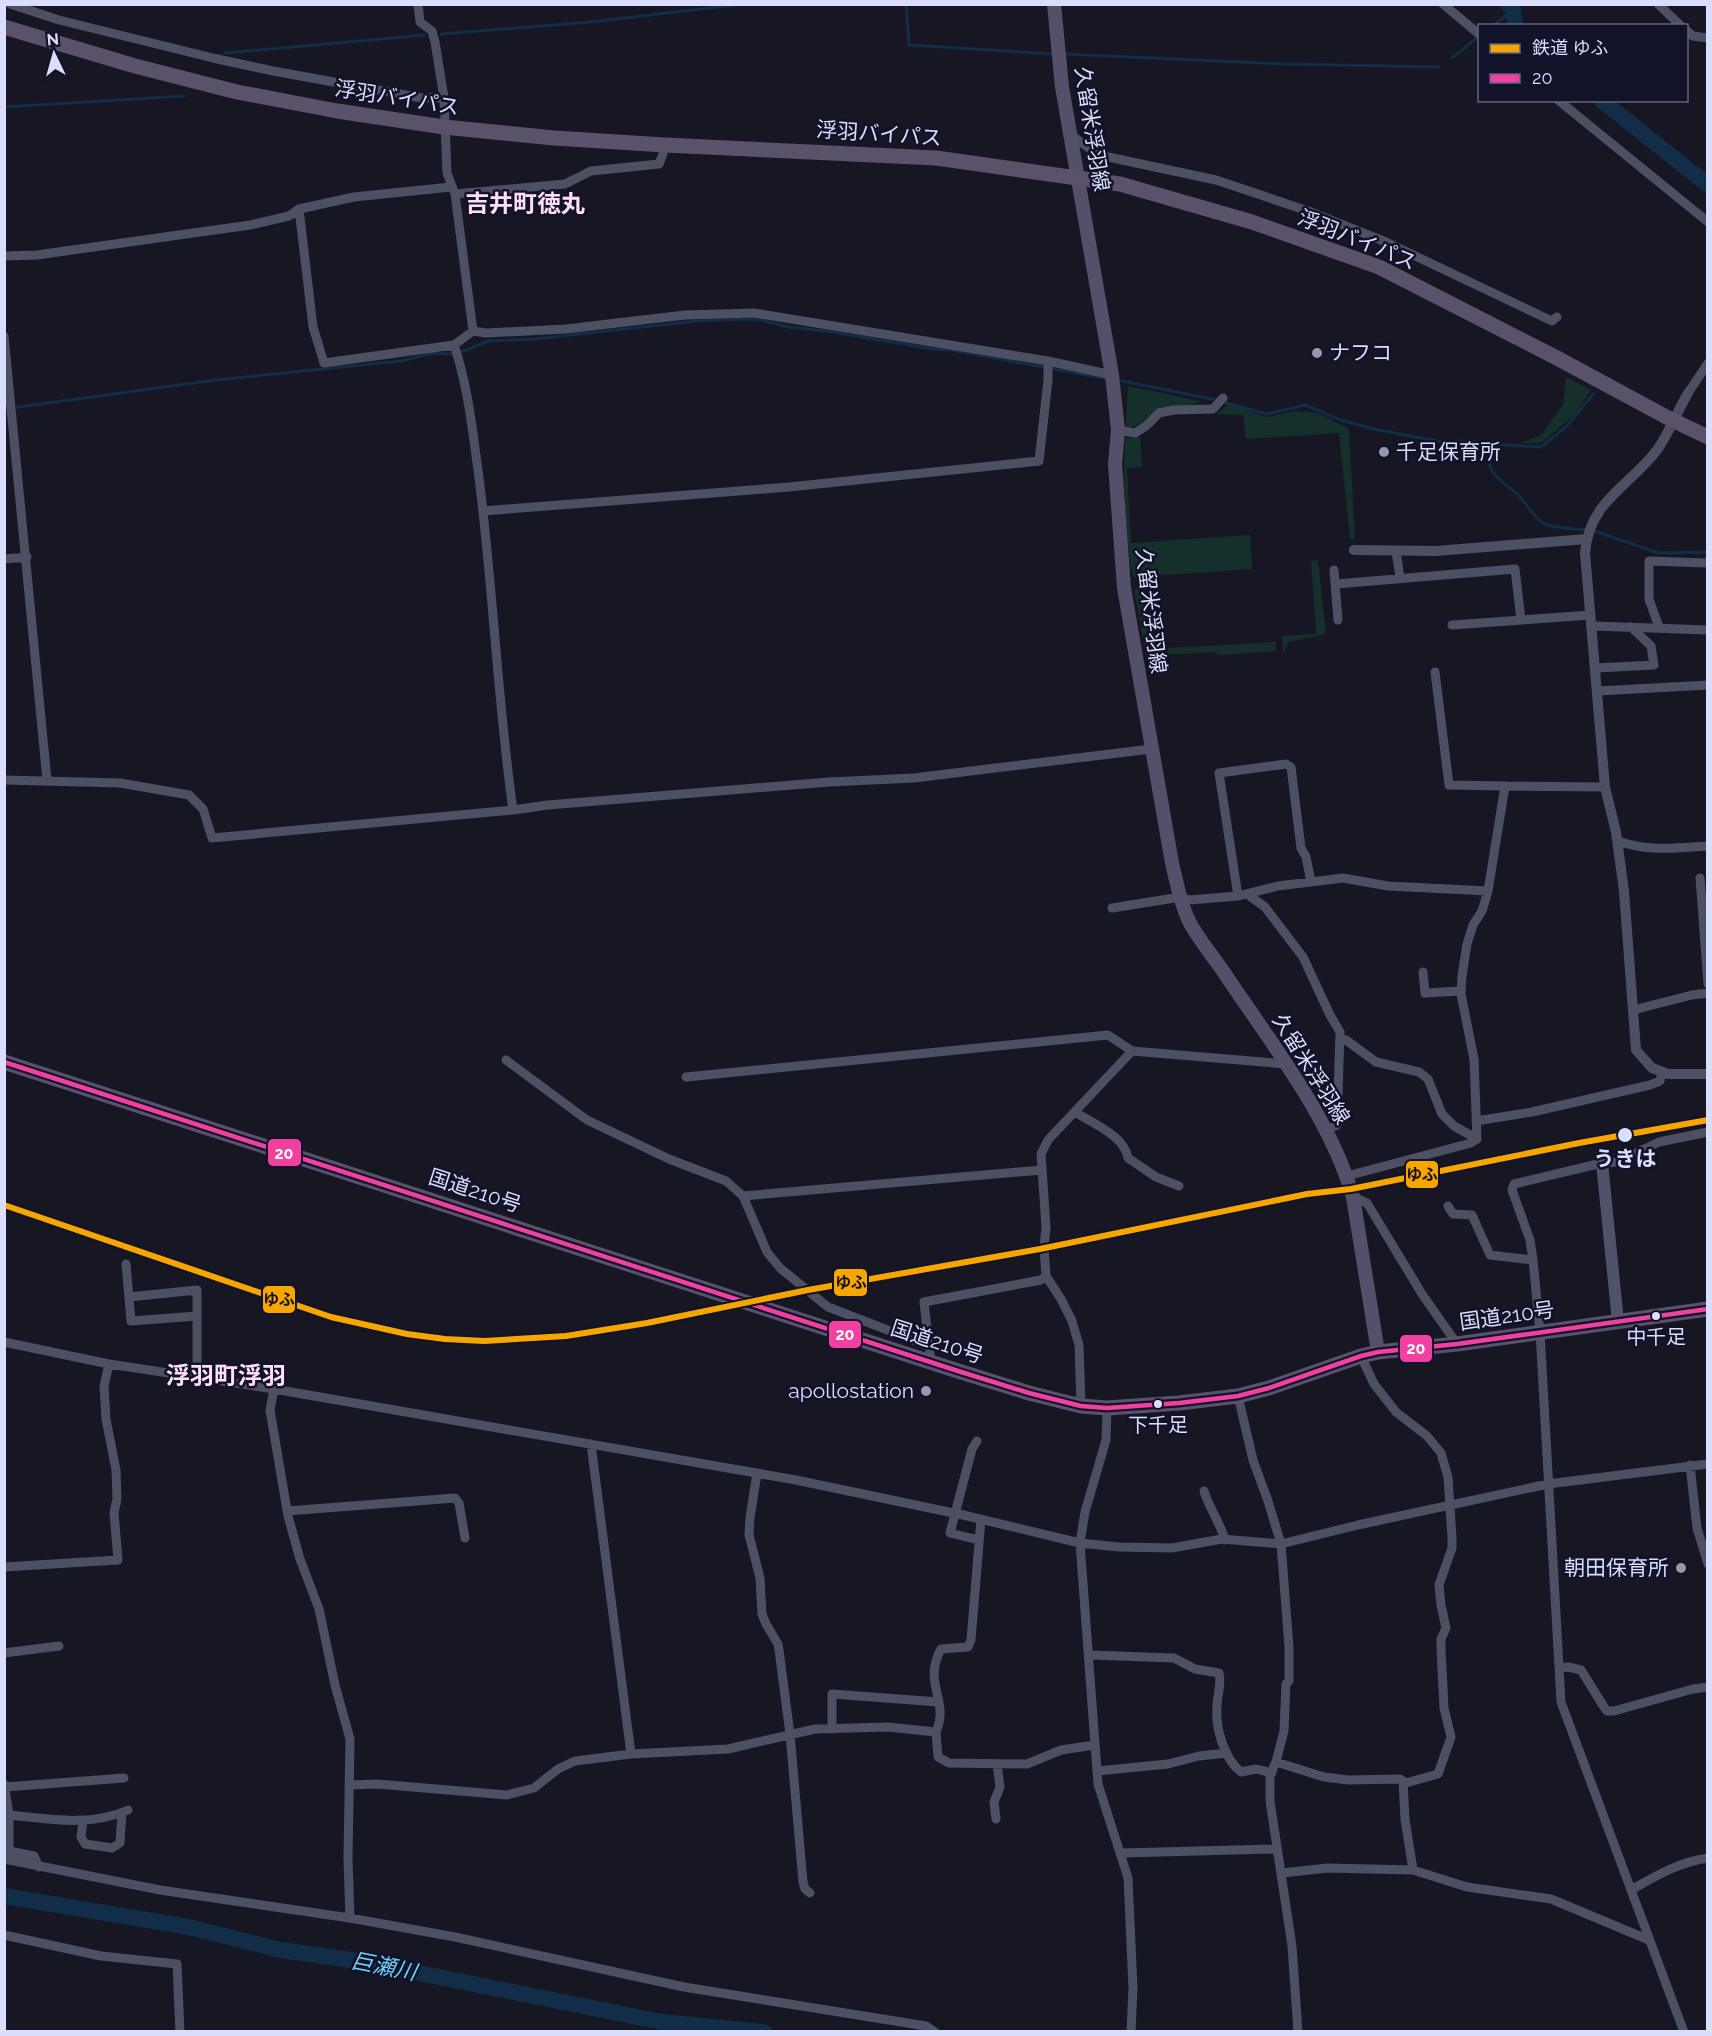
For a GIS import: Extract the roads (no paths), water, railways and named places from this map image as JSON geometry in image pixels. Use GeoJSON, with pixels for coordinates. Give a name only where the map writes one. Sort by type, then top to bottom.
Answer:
{"type":"FeatureCollection","features":[{"type":"Feature","properties":{"kind":"highway","name":"浮羽バイパス"},"geometry":{"type":"LineString","coordinates":[[4,27],[135,66],[237,92],[337,111],[444,127],[643,144],[936,158],[1120,184],[1252,222],[1379,267],[1672,420],[1707,436]]}},
{"type":"Feature","properties":{"kind":"highway","name":"国道210号"},"geometry":{"type":"LineString","coordinates":[[4,1062],[930,1362],[1029,1393],[1081,1406],[1107,1408],[1238,1396],[1378,1352],[1456,1344],[1707,1310]]}},
{"type":"Feature","properties":{"kind":"main road","name":"久留米浮羽線"},"geometry":{"type":"LineString","coordinates":[[1054,4],[1058,54],[1112,375],[1118,430],[1115,465],[1122,570],[1172,864],[1191,924],[1286,1064],[1326,1131],[1347,1176],[1353,1197],[1378,1352]]}},
{"type":"Feature","properties":{"kind":"main road"},"geometry":{"type":"LineString","coordinates":[[1602,1163],[1618,1322]]}},
{"type":"Feature","properties":{"kind":"street"},"geometry":{"type":"LineString","coordinates":[[10,4],[59,20],[273,71],[422,98],[444,98]]}},
{"type":"Feature","properties":{"kind":"street"},"geometry":{"type":"LineString","coordinates":[[418,4],[420,22],[432,31],[444,98],[447,173],[453,191],[474,331]]}},
{"type":"Feature","properties":{"kind":"street"},"geometry":{"type":"LineString","coordinates":[[1443,4],[1478,34]]}},
{"type":"Feature","properties":{"kind":"street"},"geometry":{"type":"LineString","coordinates":[[1658,4],[1679,24]]}},
{"type":"Feature","properties":{"kind":"street"},"geometry":{"type":"LineString","coordinates":[[1688,32],[1693,36],[1707,38]]}},
{"type":"Feature","properties":{"kind":"street"},"geometry":{"type":"LineString","coordinates":[[1560,102],[1707,222]]}},
{"type":"Feature","properties":{"kind":"street"},"geometry":{"type":"LineString","coordinates":[[1071,135],[1099,155],[1216,180],[1308,211],[1386,242],[1552,321],[1557,317]]}},
{"type":"Feature","properties":{"kind":"street"},"geometry":{"type":"LineString","coordinates":[[4,256],[37,255],[250,225],[289,216],[299,209],[354,197],[566,184],[591,171],[658,164],[663,154]]}},
{"type":"Feature","properties":{"kind":"street"},"geometry":{"type":"LineString","coordinates":[[299,209],[313,327],[324,363],[455,347],[474,331],[486,333],[566,329],[685,315],[754,313],[1048,362],[1112,375]]}},
{"type":"Feature","properties":{"kind":"street"},"geometry":{"type":"LineString","coordinates":[[4,336],[47,780]]}},
{"type":"Feature","properties":{"kind":"street"},"geometry":{"type":"LineString","coordinates":[[455,347],[466,390],[483,511],[506,762],[513,810]]}},
{"type":"Feature","properties":{"kind":"street"},"geometry":{"type":"LineString","coordinates":[[483,511],[789,487],[1039,461],[1048,362]]}},
{"type":"Feature","properties":{"kind":"street"},"geometry":{"type":"LineString","coordinates":[[1707,363],[1656,451],[1593,519],[1587,539],[1586,562],[1605,787],[1617,841],[1624,891],[1635,1050],[1652,1068],[1662,1072],[1707,1074]]}},
{"type":"Feature","properties":{"kind":"street"},"geometry":{"type":"LineString","coordinates":[[1700,372],[1707,380]]}},
{"type":"Feature","properties":{"kind":"street"},"geometry":{"type":"LineString","coordinates":[[1118,430],[1135,433],[1159,413],[1174,410],[1213,409],[1220,401]]}},
{"type":"Feature","properties":{"kind":"street"},"geometry":{"type":"LineString","coordinates":[[1354,550],[1436,551],[1587,539]]}},
{"type":"Feature","properties":{"kind":"street"},"geometry":{"type":"LineString","coordinates":[[1396,551],[1400,578]]}},
{"type":"Feature","properties":{"kind":"street"},"geometry":{"type":"LineString","coordinates":[[4,559],[27,557]]}},
{"type":"Feature","properties":{"kind":"street"},"geometry":{"type":"LineString","coordinates":[[1659,627],[1649,599],[1649,561],[1707,563]]}},
{"type":"Feature","properties":{"kind":"street"},"geometry":{"type":"LineString","coordinates":[[1336,584],[1515,569],[1521,620]]}},
{"type":"Feature","properties":{"kind":"street"},"geometry":{"type":"LineString","coordinates":[[1334,570],[1338,620]]}},
{"type":"Feature","properties":{"kind":"street"},"geometry":{"type":"LineString","coordinates":[[1452,625],[1521,620],[1592,620],[1631,627],[1707,630]]}},
{"type":"Feature","properties":{"kind":"street"},"geometry":{"type":"LineString","coordinates":[[1596,668],[1654,665],[1651,646],[1631,627]]}},
{"type":"Feature","properties":{"kind":"street"},"geometry":{"type":"LineString","coordinates":[[1434,672],[1449,785],[1605,787]]}},
{"type":"Feature","properties":{"kind":"street"},"geometry":{"type":"LineString","coordinates":[[1598,691],[1707,685]]}},
{"type":"Feature","properties":{"kind":"street"},"geometry":{"type":"LineString","coordinates":[[4,780],[120,783],[189,795],[203,809],[212,838],[548,805],[829,782],[914,778],[1151,748]]}},
{"type":"Feature","properties":{"kind":"street"},"geometry":{"type":"LineString","coordinates":[[1243,895],[1219,773],[1286,764],[1291,767],[1301,848],[1306,857],[1311,882]]}},
{"type":"Feature","properties":{"kind":"street"},"geometry":{"type":"LineString","coordinates":[[1477,1139],[1474,1059],[1461,991],[1467,944],[1488,891],[1505,786]]}},
{"type":"Feature","properties":{"kind":"street"},"geometry":{"type":"LineString","coordinates":[[1617,841],[1631,846],[1659,850],[1707,846]]}},
{"type":"Feature","properties":{"kind":"street"},"geometry":{"type":"LineString","coordinates":[[1112,908],[1181,897],[1189,900],[1243,895],[1278,886],[1343,878],[1388,886],[1488,891]]}},
{"type":"Feature","properties":{"kind":"street"},"geometry":{"type":"LineString","coordinates":[[1700,878],[1707,984]]}},
{"type":"Feature","properties":{"kind":"street"},"geometry":{"type":"LineString","coordinates":[[1243,895],[1265,907],[1303,957],[1340,1032],[1337,1125],[1326,1131]]}},
{"type":"Feature","properties":{"kind":"street"},"geometry":{"type":"LineString","coordinates":[[1423,972],[1425,993],[1461,991]]}},
{"type":"Feature","properties":{"kind":"street"},"geometry":{"type":"LineString","coordinates":[[1633,1010],[1707,993]]}},
{"type":"Feature","properties":{"kind":"street"},"geometry":{"type":"LineString","coordinates":[[686,1077],[1108,1035],[1132,1051],[1286,1064]]}},
{"type":"Feature","properties":{"kind":"street"},"geometry":{"type":"LineString","coordinates":[[1340,1039],[1346,1040],[1376,1062],[1419,1072],[1428,1079],[1442,1114],[1454,1126],[1477,1139]]}},
{"type":"Feature","properties":{"kind":"street"},"geometry":{"type":"LineString","coordinates":[[1081,1406],[1079,1345],[1072,1321],[1046,1276],[1044,1248],[1046,1227],[1041,1154],[1048,1140],[1132,1051]]}},
{"type":"Feature","properties":{"kind":"street"},"geometry":{"type":"LineString","coordinates":[[506,1060],[587,1120],[669,1159],[726,1181],[743,1196],[767,1252],[780,1268],[828,1307],[929,1346]]}},
{"type":"Feature","properties":{"kind":"street"},"geometry":{"type":"LineString","coordinates":[[1476,1121],[1532,1112],[1650,1085],[1660,1081],[1662,1072]]}},
{"type":"Feature","properties":{"kind":"street"},"geometry":{"type":"LineString","coordinates":[[1075,1112],[1115,1137],[1125,1147],[1128,1158],[1156,1177],[1179,1186]]}},
{"type":"Feature","properties":{"kind":"street"},"geometry":{"type":"LineString","coordinates":[[1684,2031],[1648,1940],[1561,1702],[1540,1332],[1530,1240],[1512,1190],[1514,1184],[1602,1163],[1617,1162],[1659,1142],[1707,1132]]}},
{"type":"Feature","properties":{"kind":"street"},"geometry":{"type":"LineString","coordinates":[[1347,1176],[1423,1157],[1471,1143],[1477,1139]]}},
{"type":"Feature","properties":{"kind":"street"},"geometry":{"type":"LineString","coordinates":[[743,1196],[1042,1170]]}},
{"type":"Feature","properties":{"kind":"street"},"geometry":{"type":"LineString","coordinates":[[1353,1197],[1367,1203],[1422,1294],[1456,1344]]}},
{"type":"Feature","properties":{"kind":"street"},"geometry":{"type":"LineString","coordinates":[[1448,1206],[1453,1214],[1472,1215],[1490,1255],[1533,1260]]}},
{"type":"Feature","properties":{"kind":"street"},"geometry":{"type":"LineString","coordinates":[[126,1264],[131,1321],[197,1316]]}},
{"type":"Feature","properties":{"kind":"street"},"geometry":{"type":"LineString","coordinates":[[930,1362],[924,1302],[1041,1280],[1046,1276]]}},
{"type":"Feature","properties":{"kind":"street"},"geometry":{"type":"LineString","coordinates":[[129,1297],[197,1290],[196,1377]]}},
{"type":"Feature","properties":{"kind":"street"},"geometry":{"type":"LineString","coordinates":[[4,1342],[108,1364],[274,1389],[758,1473],[954,1513],[1080,1543],[1119,1547],[1172,1548],[1225,1540],[1281,1544],[1548,1484],[1707,1464]]}},
{"type":"Feature","properties":{"kind":"street"},"geometry":{"type":"LineString","coordinates":[[1276,1762],[1324,1777],[1348,1780],[1400,1779],[1403,1782],[1412,1783],[1438,1774],[1451,1740],[1444,1708],[1441,1639],[1446,1628],[1440,1605],[1439,1585],[1452,1548],[1448,1477],[1441,1454],[1427,1436],[1396,1412],[1374,1384],[1361,1356]]}},
{"type":"Feature","properties":{"kind":"street"},"geometry":{"type":"LineString","coordinates":[[4,1568],[118,1560],[114,1513],[117,1499],[116,1470],[106,1419],[104,1386],[108,1364]]}},
{"type":"Feature","properties":{"kind":"street"},"geometry":{"type":"LineString","coordinates":[[274,1389],[270,1410],[287,1511],[300,1559],[319,1609],[335,1685],[350,1739],[350,1918]]}},
{"type":"Feature","properties":{"kind":"street"},"geometry":{"type":"LineString","coordinates":[[1238,1396],[1253,1460],[1281,1544],[1289,1647],[1289,1681],[1286,1684],[1284,1731],[1272,1773],[1270,1801],[1292,1946],[1298,2031]]}},
{"type":"Feature","properties":{"kind":"street"},"geometry":{"type":"LineString","coordinates":[[1107,1408],[1106,1440],[1085,1512],[1080,1543],[1098,1784],[1122,1853],[1128,1878],[1133,1988],[1131,2031]]}},
{"type":"Feature","properties":{"kind":"street"},"geometry":{"type":"LineString","coordinates":[[977,1441],[972,1449],[950,1533],[979,1540]]}},
{"type":"Feature","properties":{"kind":"street"},"geometry":{"type":"LineString","coordinates":[[591,1444],[631,1754]]}},
{"type":"Feature","properties":{"kind":"street"},"geometry":{"type":"LineString","coordinates":[[1690,1465],[1697,1528],[1707,1564]]}},
{"type":"Feature","properties":{"kind":"street"},"geometry":{"type":"LineString","coordinates":[[758,1473],[749,1535],[760,1578],[762,1614],[778,1644],[790,1734],[803,1882],[805,1889],[810,1893]]}},
{"type":"Feature","properties":{"kind":"street"},"geometry":{"type":"LineString","coordinates":[[1204,1491],[1225,1540]]}},
{"type":"Feature","properties":{"kind":"street"},"geometry":{"type":"LineString","coordinates":[[287,1511],[455,1498],[459,1503],[465,1538]]}},
{"type":"Feature","properties":{"kind":"street"},"geometry":{"type":"LineString","coordinates":[[981,1519],[971,1640],[968,1647],[941,1649],[933,1669],[939,1702],[940,1721],[936,1732],[938,1757],[949,1763],[1027,1764],[1061,1750],[1095,1745]]}},
{"type":"Feature","properties":{"kind":"street"},"geometry":{"type":"LineString","coordinates":[[4,1653],[59,1646]]}},
{"type":"Feature","properties":{"kind":"street"},"geometry":{"type":"LineString","coordinates":[[1090,1656],[1174,1658],[1195,1669],[1219,1673],[1221,1681],[1217,1716],[1227,1753],[1235,1768],[1240,1772],[1256,1769],[1272,1773]]}},
{"type":"Feature","properties":{"kind":"street"},"geometry":{"type":"LineString","coordinates":[[1559,1668],[1581,1670],[1607,1711],[1693,1689],[1707,1688]]}},
{"type":"Feature","properties":{"kind":"street"},"geometry":{"type":"LineString","coordinates":[[832,1729],[832,1694],[939,1702]]}},
{"type":"Feature","properties":{"kind":"street"},"geometry":{"type":"LineString","coordinates":[[349,1785],[377,1784],[507,1795],[534,1788],[558,1769],[574,1761],[631,1754],[728,1749],[815,1729],[888,1727],[936,1732]]}},
{"type":"Feature","properties":{"kind":"street"},"geometry":{"type":"LineString","coordinates":[[1097,1771],[1168,1764],[1198,1756],[1227,1753]]}},
{"type":"Feature","properties":{"kind":"street"},"geometry":{"type":"LineString","coordinates":[[996,1819],[994,1802],[1000,1787],[997,1764]]}},
{"type":"Feature","properties":{"kind":"street"},"geometry":{"type":"LineString","coordinates":[[124,1778],[5,1785],[6,1854],[34,1856],[39,1867],[160,1890],[350,1918],[455,1937],[684,1987],[926,2026],[935,2031]]}},
{"type":"Feature","properties":{"kind":"street"},"geometry":{"type":"LineString","coordinates":[[1403,1782],[1405,1819],[1413,1870]]}},
{"type":"Feature","properties":{"kind":"street"},"geometry":{"type":"LineString","coordinates":[[7,1812],[84,1821],[125,1812],[120,1843],[112,1848],[85,1844],[81,1837],[84,1821]]}},
{"type":"Feature","properties":{"kind":"street"},"geometry":{"type":"LineString","coordinates":[[1122,1853],[1276,1849]]}},
{"type":"Feature","properties":{"kind":"street"},"geometry":{"type":"LineString","coordinates":[[1631,1890],[1668,1869],[1693,1860],[1707,1858]]}},
{"type":"Feature","properties":{"kind":"street"},"geometry":{"type":"LineString","coordinates":[[1282,1873],[1328,1868],[1413,1870],[1467,1887],[1551,1899],[1648,1940]]}},
{"type":"Feature","properties":{"kind":"street"},"geometry":{"type":"LineString","coordinates":[[4,1935],[101,1956],[177,1964],[180,2031]]}},
{"type":"Feature","properties":{"kind":"waterway"},"geometry":{"type":"LineString","coordinates":[[441,34],[591,22],[743,4]]}},
{"type":"Feature","properties":{"kind":"waterway"},"geometry":{"type":"LineString","coordinates":[[906,4],[909,45],[1054,54]]}},
{"type":"Feature","properties":{"kind":"waterway"},"geometry":{"type":"LineString","coordinates":[[1508,4],[1513,10],[1515,24]]}},
{"type":"Feature","properties":{"kind":"waterway"},"geometry":{"type":"LineString","coordinates":[[1496,24],[1513,10]]}},
{"type":"Feature","properties":{"kind":"waterway"},"geometry":{"type":"LineString","coordinates":[[225,53],[425,35]]}},
{"type":"Feature","properties":{"kind":"waterway"},"geometry":{"type":"LineString","coordinates":[[1452,58],[1478,37]]}},
{"type":"Feature","properties":{"kind":"waterway"},"geometry":{"type":"LineString","coordinates":[[1063,54],[1284,64],[1439,67]]}},
{"type":"Feature","properties":{"kind":"waterway"},"geometry":{"type":"LineString","coordinates":[[4,107],[184,96]]}},
{"type":"Feature","properties":{"kind":"waterway"},"geometry":{"type":"LineString","coordinates":[[1604,102],[1708,185]]}},
{"type":"Feature","properties":{"kind":"waterway"},"geometry":{"type":"LineString","coordinates":[[18,407],[216,380],[401,361],[434,353],[451,354],[488,341],[535,339],[697,321],[747,319],[951,350],[1108,379]]}},
{"type":"Feature","properties":{"kind":"waterway"},"geometry":{"type":"LineString","coordinates":[[1122,381],[1217,400]]}},
{"type":"Feature","properties":{"kind":"waterway"},"geometry":{"type":"LineString","coordinates":[[1491,444],[1541,447],[1566,427],[1594,393]]}},
{"type":"Feature","properties":{"kind":"waterway"},"geometry":{"type":"LineString","coordinates":[[1223,402],[1267,414],[1305,405],[1341,420],[1374,429],[1442,442],[1469,441],[1491,444],[1489,455],[1491,470],[1519,496],[1537,518],[1550,526],[1587,530]]}},
{"type":"Feature","properties":{"kind":"waterway"},"geometry":{"type":"LineString","coordinates":[[1594,531],[1659,553],[1708,552]]}},
{"type":"Feature","properties":{"kind":"waterway","name":"巨瀬川"},"geometry":{"type":"LineString","coordinates":[[4,1896],[189,1927],[281,1950],[365,1962],[662,2022],[764,2032]]}},
{"type":"Feature","properties":{"kind":"rail line","name":"ゆふ"},"geometry":{"type":"LineString","coordinates":[[4,1205],[331,1317],[407,1334],[484,1341],[566,1336],[647,1323],[808,1290],[1040,1249],[1307,1194],[1351,1189],[1579,1143],[1708,1120]]}},
{"type":"Feature","properties":{"kind":"place","name":"ナフコ"},"geometry":{"type":"Point","coordinates":[1317,353]}},
{"type":"Feature","properties":{"kind":"place","name":"千足保育所"},"geometry":{"type":"Point","coordinates":[1384,452]}},
{"type":"Feature","properties":{"kind":"place","name":"うきは"},"geometry":{"type":"Point","coordinates":[1625,1135]}},
{"type":"Feature","properties":{"kind":"place","name":"中千足"},"geometry":{"type":"Point","coordinates":[1656,1316]}},
{"type":"Feature","properties":{"kind":"place","name":"apollostation"},"geometry":{"type":"Point","coordinates":[926,1391]}},
{"type":"Feature","properties":{"kind":"place","name":"下千足"},"geometry":{"type":"Point","coordinates":[1158,1404]}},
{"type":"Feature","properties":{"kind":"place","name":"朝田保育所"},"geometry":{"type":"Point","coordinates":[1681,1568]}},
{"type":"Feature","properties":{"kind":"district","name":"吉井町徳丸"},"geometry":{"type":"Point","coordinates":[525,204]}},
{"type":"Feature","properties":{"kind":"district","name":"浮羽町浮羽"},"geometry":{"type":"Point","coordinates":[226,1376]}}]}
